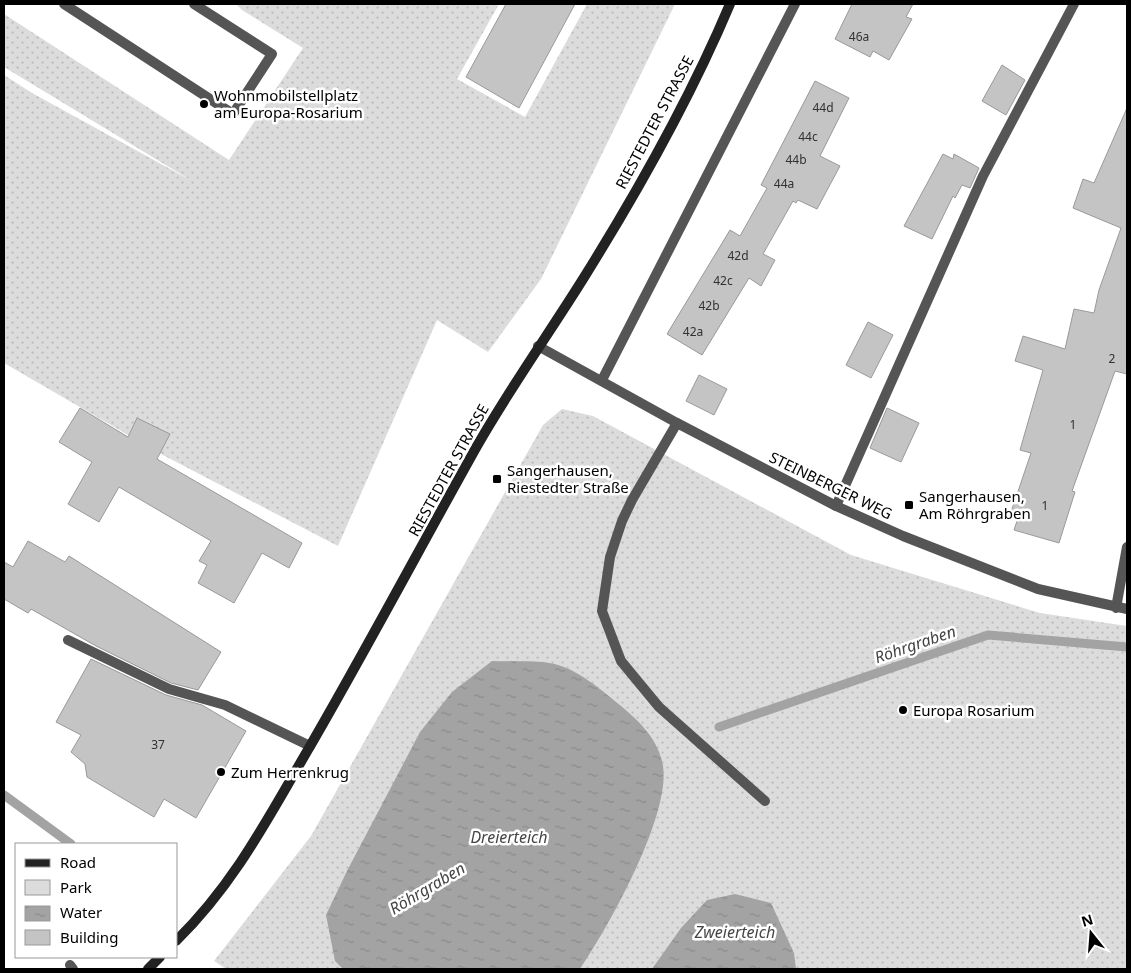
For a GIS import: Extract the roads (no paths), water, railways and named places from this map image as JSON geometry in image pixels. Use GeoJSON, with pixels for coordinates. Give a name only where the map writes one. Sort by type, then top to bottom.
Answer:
{"type":"FeatureCollection","features":[{"type":"Feature","properties":{"kind":"main road","name":"RIESTEDTER STRASSE"},"geometry":{"type":"LineString","coordinates":[[178,939],[203,914],[239,868],[310,746],[478,445],[538,346],[585,276],[643,178],[713,42],[730,4]]}},
{"type":"Feature","properties":{"kind":"main road"},"geometry":{"type":"LineString","coordinates":[[148,969],[159,958]]}},
{"type":"Feature","properties":{"kind":"street"},"geometry":{"type":"LineString","coordinates":[[64,4],[233,114],[272,54],[199,5]]}},
{"type":"Feature","properties":{"kind":"street"},"geometry":{"type":"LineString","coordinates":[[602,380],[795,4]]}},
{"type":"Feature","properties":{"kind":"street"},"geometry":{"type":"LineString","coordinates":[[836,506],[983,176],[1074,4]]}},
{"type":"Feature","properties":{"kind":"street","name":"STEINBERGER WEG"},"geometry":{"type":"LineString","coordinates":[[538,346],[677,423],[836,506],[903,536],[1038,589],[1127,609]]}},
{"type":"Feature","properties":{"kind":"street"},"geometry":{"type":"LineString","coordinates":[[677,423],[632,500],[622,521],[610,557],[602,611],[621,661],[659,707],[765,801]]}},
{"type":"Feature","properties":{"kind":"street"},"geometry":{"type":"LineString","coordinates":[[1116,608],[1127,547]]}},
{"type":"Feature","properties":{"kind":"street"},"geometry":{"type":"LineString","coordinates":[[68,640],[169,689],[225,705],[310,746]]}},
{"type":"Feature","properties":{"kind":"water","name":"Dreierteich"},"geometry":{"type":"Polygon","coordinates":[[[492,661],[542,662],[567,668],[585,678],[609,696],[638,721],[655,743],[662,761],[663,782],[659,808],[649,837],[622,898],[580,969],[343,969],[335,961],[326,915],[347,871],[420,732],[452,692],[492,661]]]}},
{"type":"Feature","properties":{"kind":"water","name":"Zweierteich"},"geometry":{"type":"Polygon","coordinates":[[[735,894],[771,903],[794,953],[796,969],[652,969],[681,928],[707,900],[735,894]]]}},
{"type":"Feature","properties":{"kind":"waterway","name":"Röhrgraben"},"geometry":{"type":"LineString","coordinates":[[719,727],[988,635],[1127,647]]}},
{"type":"Feature","properties":{"kind":"waterway","name":"Röhrgraben"},"geometry":{"type":"LineString","coordinates":[[4,795],[70,843]]}},
{"type":"Feature","properties":{"kind":"place","name":"Wohnmobilstellplatz am Europa-Rosarium"},"geometry":{"type":"Point","coordinates":[204,104]}},
{"type":"Feature","properties":{"kind":"place","name":"Sangerhausen, Riestedter Straße"},"geometry":{"type":"Point","coordinates":[497,479]}},
{"type":"Feature","properties":{"kind":"place","name":"Sangerhausen, Am Röhrgraben"},"geometry":{"type":"Point","coordinates":[909,505]}},
{"type":"Feature","properties":{"kind":"place","name":"Europa Rosarium"},"geometry":{"type":"Point","coordinates":[903,710]}},
{"type":"Feature","properties":{"kind":"place","name":"Zum Herrenkrug"},"geometry":{"type":"Point","coordinates":[221,772]}}]}
